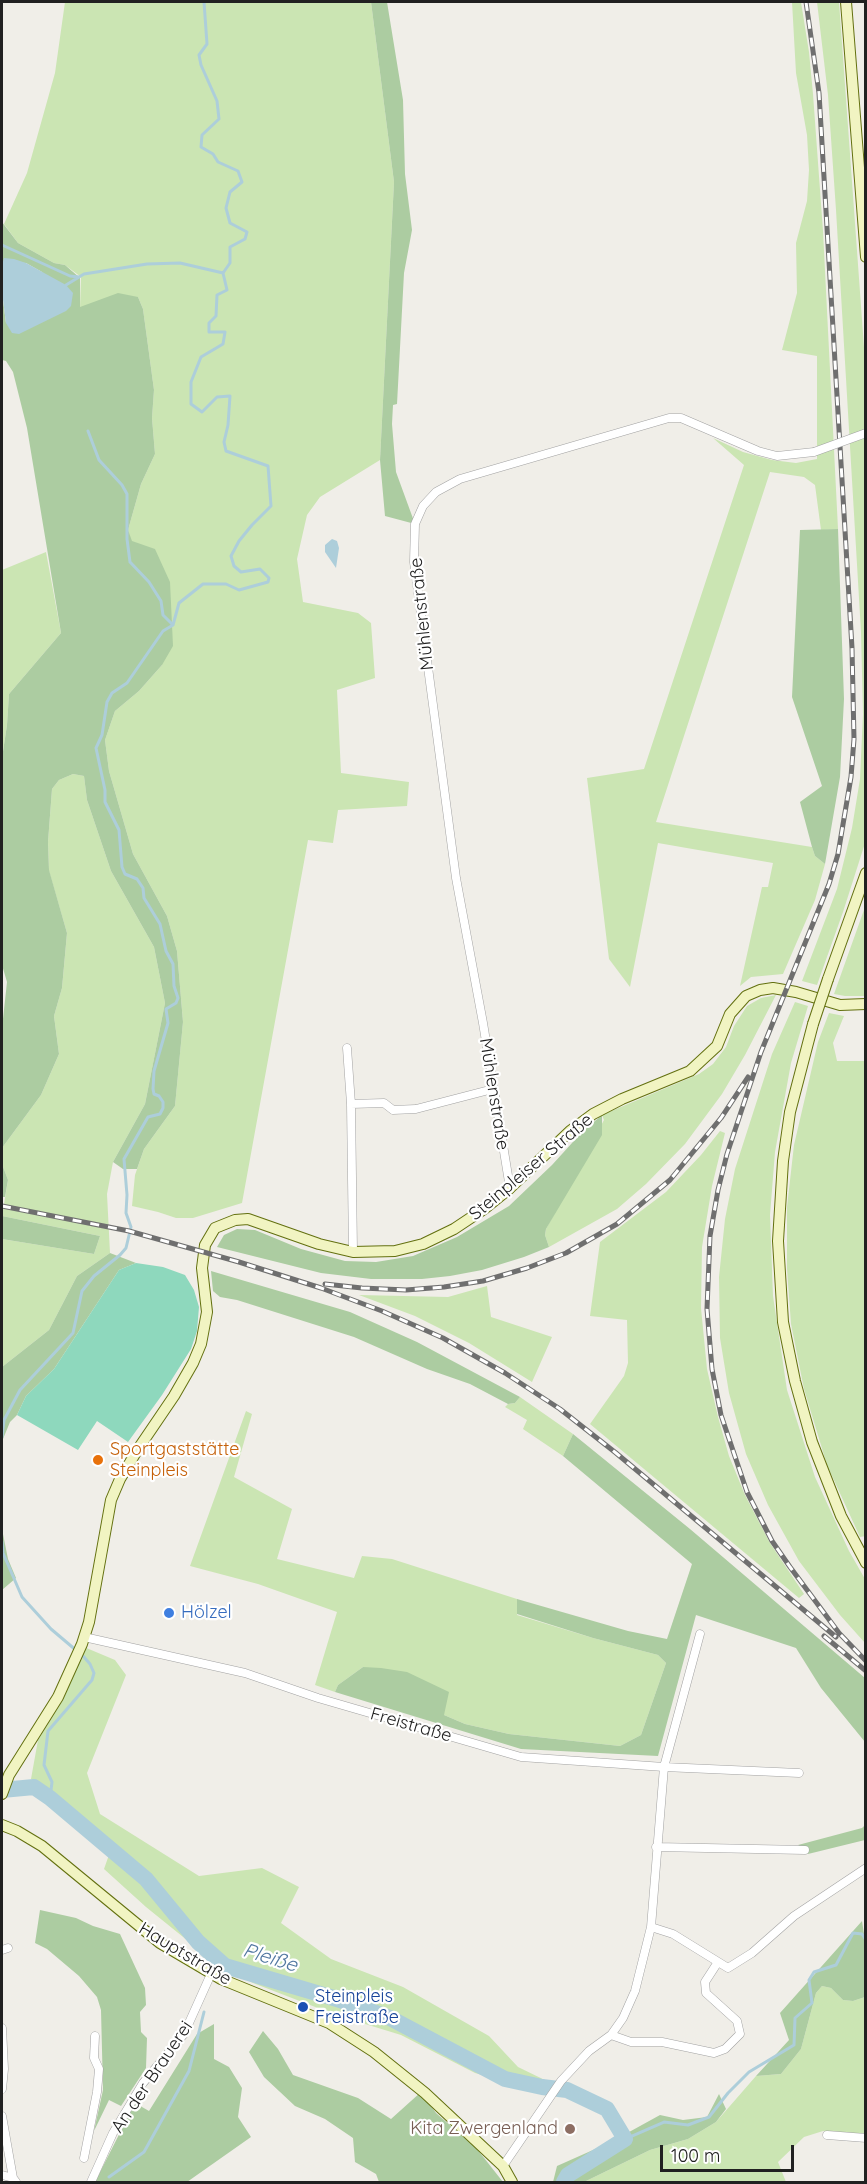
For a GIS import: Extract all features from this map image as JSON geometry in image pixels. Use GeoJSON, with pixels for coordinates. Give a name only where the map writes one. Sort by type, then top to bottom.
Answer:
{"type":"FeatureCollection","features":[{"type":"Feature","properties":{"kind":"main road"},"geometry":{"type":"LineString","coordinates":[[846,2],[866,257]]}},
{"type":"Feature","properties":{"kind":"main road"},"geometry":{"type":"LineString","coordinates":[[866,873],[813,1023],[790,1112],[783,1161],[778,1241],[783,1322],[795,1381],[812,1442],[841,1516],[866,1563]]}},
{"type":"Feature","properties":{"kind":"main road","name":"Steinpleiser Straße"},"geometry":{"type":"LineString","coordinates":[[83,1641],[89,1622],[111,1500],[120,1479],[174,1396],[201,1344],[207,1312],[202,1268],[205,1245],[215,1228],[223,1223],[248,1219],[319,1244],[353,1252],[387,1252],[423,1244],[454,1229],[484,1209],[510,1188],[570,1131],[593,1114],[622,1099],[690,1071],[717,1046],[730,1014],[746,996],[773,988],[840,1005],[866,1004]]}},
{"type":"Feature","properties":{"kind":"main road"},"geometry":{"type":"LineString","coordinates":[[2,1794],[9,1775],[58,1697],[83,1641]]}},
{"type":"Feature","properties":{"kind":"main road","name":"Hauptstraße"},"geometry":{"type":"LineString","coordinates":[[2,1825],[42,1846],[160,1943],[211,1974],[329,2023],[374,2052],[425,2093],[503,2166],[512,2182]]}},
{"type":"Feature","properties":{"kind":"street","name":"Mühlenstraße"},"geometry":{"type":"LineString","coordinates":[[510,1188],[456,878],[414,562],[415,524],[423,506],[436,492],[460,479],[669,418],[681,418],[758,451],[777,456],[814,452],[866,433]]}},
{"type":"Feature","properties":{"kind":"street"},"geometry":{"type":"LineString","coordinates":[[347,1048],[351,1104],[353,1252]]}},
{"type":"Feature","properties":{"kind":"street"},"geometry":{"type":"LineString","coordinates":[[351,1104],[384,1102],[393,1110],[416,1109],[493,1089]]}},
{"type":"Feature","properties":{"kind":"street"},"geometry":{"type":"LineString","coordinates":[[503,2166],[561,2081],[589,2051],[611,2035],[623,2018],[635,1991],[651,1927],[664,1767],[700,1634]]}},
{"type":"Feature","properties":{"kind":"street","name":"Freistraße"},"geometry":{"type":"LineString","coordinates":[[83,1641],[245,1673],[318,1698],[521,1757],[799,1773]]}},
{"type":"Feature","properties":{"kind":"street"},"geometry":{"type":"LineString","coordinates":[[656,1847],[805,1850]]}},
{"type":"Feature","properties":{"kind":"street"},"geometry":{"type":"LineString","coordinates":[[651,1927],[673,1934],[728,1968],[752,1953],[794,1916],[866,1868]]}},
{"type":"Feature","properties":{"kind":"street"},"geometry":{"type":"LineString","coordinates":[[611,2035],[621,2040],[662,2042],[714,2053],[725,2049],[740,2034],[737,2021],[706,1993],[705,1982],[718,1962]]}},
{"type":"Feature","properties":{"kind":"street","name":"An der Brauerei"},"geometry":{"type":"LineString","coordinates":[[90,2182],[113,2133],[143,2084],[184,2034],[211,1974]]}},
{"type":"Feature","properties":{"kind":"street"},"geometry":{"type":"LineString","coordinates":[[2,2028],[4,2069],[2,2089]]}},
{"type":"Feature","properties":{"kind":"street"},"geometry":{"type":"LineString","coordinates":[[95,2036],[94,2058],[99,2069],[86,2154],[101,2159]]}},
{"type":"Feature","properties":{"kind":"street"},"geometry":{"type":"LineString","coordinates":[[2,2116],[15,2180]]}},
{"type":"Feature","properties":{"kind":"street"},"geometry":{"type":"LineString","coordinates":[[827,2135],[866,2138]]}},
{"type":"Feature","properties":{"kind":"street"},"geometry":{"type":"LineString","coordinates":[[2,2175],[15,2180]]}},
{"type":"Feature","properties":{"kind":"green space"},"geometry":{"type":"Polygon","coordinates":[[[65,2],[371,2],[394,182],[380,460],[320,497],[307,515],[297,559],[303,602],[358,613],[371,623],[375,678],[337,690],[341,773],[409,782],[407,806],[338,810],[333,843],[308,840],[242,1203],[193,1218],[176,1218],[132,1206],[135,1175],[144,1149],[175,1106],[183,1022],[177,951],[167,916],[133,854],[109,771],[105,740],[115,711],[139,691],[162,665],[128,530],[141,484],[155,454],[152,418],[154,390],[143,309],[138,297],[80,308],[81,277],[65,265],[54,263],[18,243],[4,224],[27,173],[55,73],[65,2]]]}},
{"type":"Feature","properties":{"kind":"green space"},"geometry":{"type":"Polygon","coordinates":[[[371,2],[387,2],[403,100],[405,174],[412,230],[404,273],[397,404],[393,405],[392,424],[396,472],[415,524],[385,516],[380,460],[394,182],[371,2]]]}},
{"type":"Feature","properties":{"kind":"green space"},"geometry":{"type":"Polygon","coordinates":[[[792,2],[801,2],[813,94],[823,231],[838,529],[821,530],[815,485],[804,477],[770,472],[656,822],[812,847],[815,856],[825,864],[815,900],[783,974],[751,977],[740,986],[762,887],[768,887],[773,863],[658,843],[630,987],[609,959],[587,778],[644,769],[744,465],[713,438],[743,452],[772,460],[796,463],[817,459],[817,356],[782,350],[797,293],[796,243],[807,201],[809,170],[807,135],[796,73],[792,2]]]}},
{"type":"Feature","properties":{"kind":"green space"},"geometry":{"type":"Polygon","coordinates":[[[817,2],[839,2],[866,375],[866,840],[817,985],[802,981],[837,889],[852,828],[860,779],[863,714],[861,632],[836,210],[828,95],[817,2]]]}},
{"type":"Feature","properties":{"kind":"green space"},"geometry":{"type":"Polygon","coordinates":[[[2,222],[18,243],[54,263],[65,265],[80,278],[80,307],[118,293],[138,297],[143,309],[154,390],[152,418],[155,454],[141,484],[128,530],[132,541],[155,549],[170,582],[173,646],[162,665],[139,691],[115,711],[105,740],[109,771],[133,854],[167,916],[177,951],[183,1022],[175,1106],[144,1149],[137,1169],[123,1169],[113,1162],[145,1104],[165,1003],[154,947],[111,871],[87,800],[84,776],[73,774],[59,780],[52,789],[48,842],[49,870],[67,933],[62,988],[54,1016],[59,1054],[41,1095],[2,1148],[2,1028],[7,982],[2,965],[2,758],[9,694],[61,633],[27,428],[13,372],[6,361],[2,360],[2,292],[6,323],[42,272],[26,263],[2,262],[2,222]]]}},
{"type":"Feature","properties":{"kind":"green space"},"geometry":{"type":"Polygon","coordinates":[[[838,529],[844,699],[840,777],[825,864],[815,856],[800,802],[822,786],[792,697],[800,530],[838,529]]]}},
{"type":"Feature","properties":{"kind":"green space"},"geometry":{"type":"Polygon","coordinates":[[[46,552],[61,633],[9,694],[2,758],[2,570],[46,552]]]}},
{"type":"Feature","properties":{"kind":"green space"},"geometry":{"type":"Polygon","coordinates":[[[73,774],[84,776],[87,800],[111,871],[154,947],[165,1003],[145,1104],[113,1162],[107,1194],[110,1253],[77,1276],[49,1330],[2,1367],[2,1239],[94,1254],[100,1236],[2,1216],[8,1180],[2,1164],[2,1148],[41,1095],[59,1054],[54,1016],[62,988],[67,933],[49,871],[48,842],[52,789],[59,780],[73,774]]]}},
{"type":"Feature","properties":{"kind":"green space"},"geometry":{"type":"Polygon","coordinates":[[[865,907],[865,996],[834,994],[865,907]]]}},
{"type":"Feature","properties":{"kind":"green space"},"geometry":{"type":"Polygon","coordinates":[[[776,995],[722,1094],[685,1144],[646,1184],[617,1209],[549,1247],[545,1235],[546,1229],[604,1120],[602,1115],[699,1074],[713,1064],[726,1047],[734,1026],[747,1006],[761,998],[776,995]]]}},
{"type":"Feature","properties":{"kind":"green space"},"geometry":{"type":"Polygon","coordinates":[[[795,1002],[808,1006],[791,1063],[775,1152],[770,1215],[773,1296],[787,1390],[815,1477],[849,1551],[865,1579],[865,1643],[840,1615],[799,1561],[768,1505],[746,1454],[729,1393],[720,1338],[719,1277],[725,1219],[735,1169],[772,1054],[795,1002]]]}},
{"type":"Feature","properties":{"kind":"green space"},"geometry":{"type":"Polygon","coordinates":[[[829,1013],[844,1016],[833,1043],[837,1061],[865,1061],[866,1536],[860,1537],[827,1465],[804,1389],[791,1324],[787,1269],[787,1207],[794,1145],[818,1042],[829,1013]]]}},
{"type":"Feature","properties":{"kind":"green space"},"geometry":{"type":"Polygon","coordinates":[[[602,1115],[602,1135],[546,1229],[545,1235],[549,1247],[524,1257],[482,1270],[450,1276],[422,1279],[371,1279],[321,1273],[217,1247],[224,1235],[237,1229],[255,1230],[301,1249],[345,1261],[376,1262],[413,1256],[457,1237],[509,1206],[552,1165],[582,1132],[602,1115]]]}},
{"type":"Feature","properties":{"kind":"green space"},"geometry":{"type":"Polygon","coordinates":[[[720,1131],[725,1133],[712,1186],[702,1247],[701,1308],[707,1369],[729,1456],[745,1495],[770,1543],[804,1594],[799,1598],[590,1424],[624,1376],[628,1363],[627,1320],[590,1316],[600,1242],[666,1192],[720,1131]]]}},
{"type":"Feature","properties":{"kind":"green space"},"geometry":{"type":"Polygon","coordinates":[[[2,1164],[8,1180],[5,1197],[2,1197],[2,1164]]]}},
{"type":"Feature","properties":{"kind":"green space"},"geometry":{"type":"Polygon","coordinates":[[[2,1216],[100,1236],[94,1254],[2,1239],[2,1216]]]}},
{"type":"Feature","properties":{"kind":"green space"},"geometry":{"type":"Polygon","coordinates":[[[110,1253],[136,1263],[119,1270],[54,1369],[26,1396],[17,1415],[10,1422],[3,1439],[2,1454],[2,1367],[49,1330],[77,1276],[110,1253]]]}},
{"type":"Feature","properties":{"kind":"green space"},"geometry":{"type":"Polygon","coordinates":[[[136,1263],[163,1267],[185,1275],[194,1290],[199,1307],[197,1331],[191,1349],[128,1442],[97,1421],[78,1450],[17,1415],[26,1396],[54,1369],[119,1270],[136,1263]]]}},
{"type":"Feature","properties":{"kind":"green space"},"geometry":{"type":"Polygon","coordinates":[[[211,1271],[350,1312],[417,1342],[520,1397],[515,1403],[508,1404],[470,1384],[427,1369],[354,1337],[237,1300],[220,1297],[213,1291],[211,1271]]]}},
{"type":"Feature","properties":{"kind":"green space"},"geometry":{"type":"Polygon","coordinates":[[[487,1286],[491,1317],[552,1337],[532,1382],[469,1343],[415,1316],[359,1295],[448,1297],[487,1286]]]}},
{"type":"Feature","properties":{"kind":"green space"},"geometry":{"type":"Polygon","coordinates":[[[520,1397],[573,1434],[563,1456],[523,1429],[527,1420],[505,1407],[515,1403],[520,1397]]]}},
{"type":"Feature","properties":{"kind":"green space"},"geometry":{"type":"Polygon","coordinates":[[[246,1411],[252,1414],[234,1477],[292,1509],[277,1559],[354,1578],[362,1556],[392,1559],[517,1599],[517,1615],[658,1655],[666,1663],[641,1735],[620,1746],[509,1734],[465,1724],[444,1715],[363,1667],[338,1685],[335,1692],[315,1685],[337,1612],[258,1584],[190,1566],[246,1411]]]}},
{"type":"Feature","properties":{"kind":"green space"},"geometry":{"type":"Polygon","coordinates":[[[573,1434],[690,1529],[865,1678],[865,1742],[821,1688],[796,1648],[696,1615],[658,1756],[521,1749],[335,1692],[338,1685],[363,1667],[381,1668],[407,1672],[449,1692],[444,1715],[465,1724],[509,1734],[620,1746],[641,1735],[666,1663],[658,1655],[593,1638],[517,1614],[517,1599],[628,1631],[667,1639],[692,1564],[563,1456],[573,1434]]]}},
{"type":"Feature","properties":{"kind":"green space"},"geometry":{"type":"Polygon","coordinates":[[[2,1529],[8,1559],[16,1578],[2,1590],[2,1529]]]}},
{"type":"Feature","properties":{"kind":"green space"},"geometry":{"type":"Polygon","coordinates":[[[84,1647],[115,1660],[126,1675],[87,1773],[100,1814],[199,1876],[262,1868],[299,1887],[281,1923],[331,1959],[403,1987],[489,2036],[518,2067],[551,2083],[544,2093],[475,2073],[401,2035],[336,2015],[253,1983],[219,1966],[146,1907],[104,1869],[110,1852],[31,1779],[38,1740],[63,1700],[84,1647]]]}},
{"type":"Feature","properties":{"kind":"green space"},"geometry":{"type":"Polygon","coordinates":[[[865,1825],[865,1840],[808,1854],[798,1845],[862,1828],[865,1825]]]}},
{"type":"Feature","properties":{"kind":"green space"},"geometry":{"type":"Polygon","coordinates":[[[40,1910],[76,1918],[120,1934],[145,1988],[146,2005],[140,2012],[141,2032],[147,2038],[146,2068],[121,2106],[109,2100],[94,2131],[103,2090],[101,2010],[97,1997],[79,1976],[47,1949],[35,1943],[40,1910]]]}},
{"type":"Feature","properties":{"kind":"green space"},"geometry":{"type":"Polygon","coordinates":[[[862,1921],[866,1947],[865,1997],[853,2001],[843,2000],[831,1988],[822,1986],[816,1993],[801,2049],[781,2074],[756,2076],[789,2040],[780,2013],[862,1921]]]}},
{"type":"Feature","properties":{"kind":"green space"},"geometry":{"type":"Polygon","coordinates":[[[822,1986],[831,1988],[843,2000],[853,2001],[865,1997],[865,2134],[823,2131],[804,2137],[778,2162],[786,2182],[584,2182],[650,2150],[688,2139],[716,2122],[756,2076],[781,2074],[801,2049],[816,1993],[822,1986]]]}},
{"type":"Feature","properties":{"kind":"green space"},"geometry":{"type":"Polygon","coordinates":[[[214,2024],[214,2059],[229,2067],[242,2088],[238,2117],[251,2137],[187,2182],[95,2182],[135,2103],[149,2111],[197,2034],[214,2024]]]}},
{"type":"Feature","properties":{"kind":"green space"},"geometry":{"type":"Polygon","coordinates":[[[263,2031],[278,2049],[293,2075],[358,2098],[391,2119],[421,2092],[436,2113],[477,2149],[503,2182],[379,2182],[376,2174],[355,2162],[353,2138],[325,2119],[295,2106],[264,2077],[249,2052],[263,2031]]]}},
{"type":"Feature","properties":{"kind":"green space"},"geometry":{"type":"Polygon","coordinates":[[[719,2094],[726,2109],[716,2122],[688,2139],[650,2150],[584,2182],[553,2182],[557,2166],[611,2142],[660,2115],[683,2120],[707,2117],[719,2094]]]}},
{"type":"Feature","properties":{"kind":"water"},"geometry":{"type":"Polygon","coordinates":[[[4,258],[26,263],[66,285],[73,293],[71,306],[66,311],[19,334],[12,333],[6,323],[2,292],[4,258]]]}},
{"type":"Feature","properties":{"kind":"water"},"geometry":{"type":"Polygon","coordinates":[[[332,539],[337,541],[339,548],[336,568],[325,552],[325,545],[332,539]]]}},
{"type":"Feature","properties":{"kind":"waterway"},"geometry":{"type":"LineString","coordinates":[[2,1437],[4,1420],[20,1390],[73,1333],[82,1291],[94,1276],[126,1248],[131,1227],[126,1213],[124,1159],[148,1117],[160,1114],[163,1108],[163,1102],[159,1096],[154,1094],[154,1071],[168,1023],[166,1009],[176,1003],[178,998],[174,986],[173,964],[166,951],[160,924],[144,898],[143,888],[137,879],[125,874],[122,867],[119,830],[105,802],[105,790],[96,748],[102,735],[107,702],[112,693],[127,683],[163,631],[173,625],[179,603],[203,584],[226,584],[239,590],[268,582],[269,578],[260,569],[241,572],[234,566],[231,556],[239,541],[271,506],[268,466],[226,451],[224,442],[230,396],[217,397],[202,412],[191,404],[191,382],[201,357],[223,344],[225,332],[209,332],[209,323],[216,316],[217,295],[227,290],[223,273],[230,263],[230,247],[245,239],[247,232],[230,223],[226,208],[230,192],[242,182],[238,171],[218,162],[213,154],[201,147],[202,135],[219,119],[217,101],[199,55],[207,44],[204,2]]}},
{"type":"Feature","properties":{"kind":"waterway"},"geometry":{"type":"LineString","coordinates":[[2,245],[70,276],[79,277]]}},
{"type":"Feature","properties":{"kind":"waterway"},"geometry":{"type":"LineString","coordinates":[[66,285],[84,274],[147,264],[180,263],[223,273]]}},
{"type":"Feature","properties":{"kind":"waterway"},"geometry":{"type":"LineString","coordinates":[[88,431],[99,460],[122,485],[127,494],[127,539],[130,562],[149,582],[161,601],[163,615],[173,625]]}},
{"type":"Feature","properties":{"kind":"waterway"},"geometry":{"type":"LineString","coordinates":[[2,1542],[3,1553],[22,1597],[51,1629],[84,1657],[94,1673],[92,1680],[48,1731],[44,1765],[52,1782],[50,1798]]}},
{"type":"Feature","properties":{"kind":"waterway","name":"Pleiße"},"geometry":{"type":"LineString","coordinates":[[2,1790],[34,1787],[50,1798],[146,1879],[198,1942],[225,1966],[337,1999],[390,2018],[505,2079],[567,2090],[607,2109],[625,2139],[568,2175],[564,2182]]}},
{"type":"Feature","properties":{"kind":"waterway"},"geometry":{"type":"LineString","coordinates":[[625,2139],[664,2122],[688,2125],[709,2117],[749,2072],[794,2045],[795,2018],[812,2003],[809,1980],[814,1972],[836,1965],[853,1933],[862,1934],[866,1940]]}},
{"type":"Feature","properties":{"kind":"waterway"},"geometry":{"type":"LineString","coordinates":[[866,1961],[866,1972]]}},
{"type":"Feature","properties":{"kind":"waterway"},"geometry":{"type":"LineString","coordinates":[[109,2177],[144,2152],[189,2071],[204,2012]]}},
{"type":"Feature","properties":{"kind":"railway"},"geometry":{"type":"LineString","coordinates":[[806,2],[819,93],[852,648],[854,739],[851,777],[838,854],[829,884],[761,1052],[727,1154],[710,1236],[707,1309],[712,1369],[721,1415],[747,1492],[772,1541],[790,1567],[839,1633],[866,1661]]}},
{"type":"Feature","properties":{"kind":"railway"},"geometry":{"type":"LineString","coordinates":[[325,1284],[406,1290],[444,1287],[483,1281],[566,1253],[617,1224],[670,1180],[721,1118],[748,1077]]}},
{"type":"Feature","properties":{"kind":"railway"},"geometry":{"type":"LineString","coordinates":[[2,1206],[129,1231],[239,1262],[321,1288],[382,1311],[443,1338],[505,1373],[560,1409],[836,1637]]}},
{"type":"Feature","properties":{"kind":"railway"},"geometry":{"type":"LineString","coordinates":[[824,1636],[866,1671]]}},
{"type":"Feature","properties":{"kind":"place","name":"Sportgaststätte Steinpleis"},"geometry":{"type":"Point","coordinates":[98,1460]}},
{"type":"Feature","properties":{"kind":"place","name":"Hölzel"},"geometry":{"type":"Point","coordinates":[169,1613]}},
{"type":"Feature","properties":{"kind":"place","name":"Steinpleis Freistraße"},"geometry":{"type":"Point","coordinates":[303,2007]}},
{"type":"Feature","properties":{"kind":"place","name":"Kita Zwergenland"},"geometry":{"type":"Point","coordinates":[570,2129]}}]}
